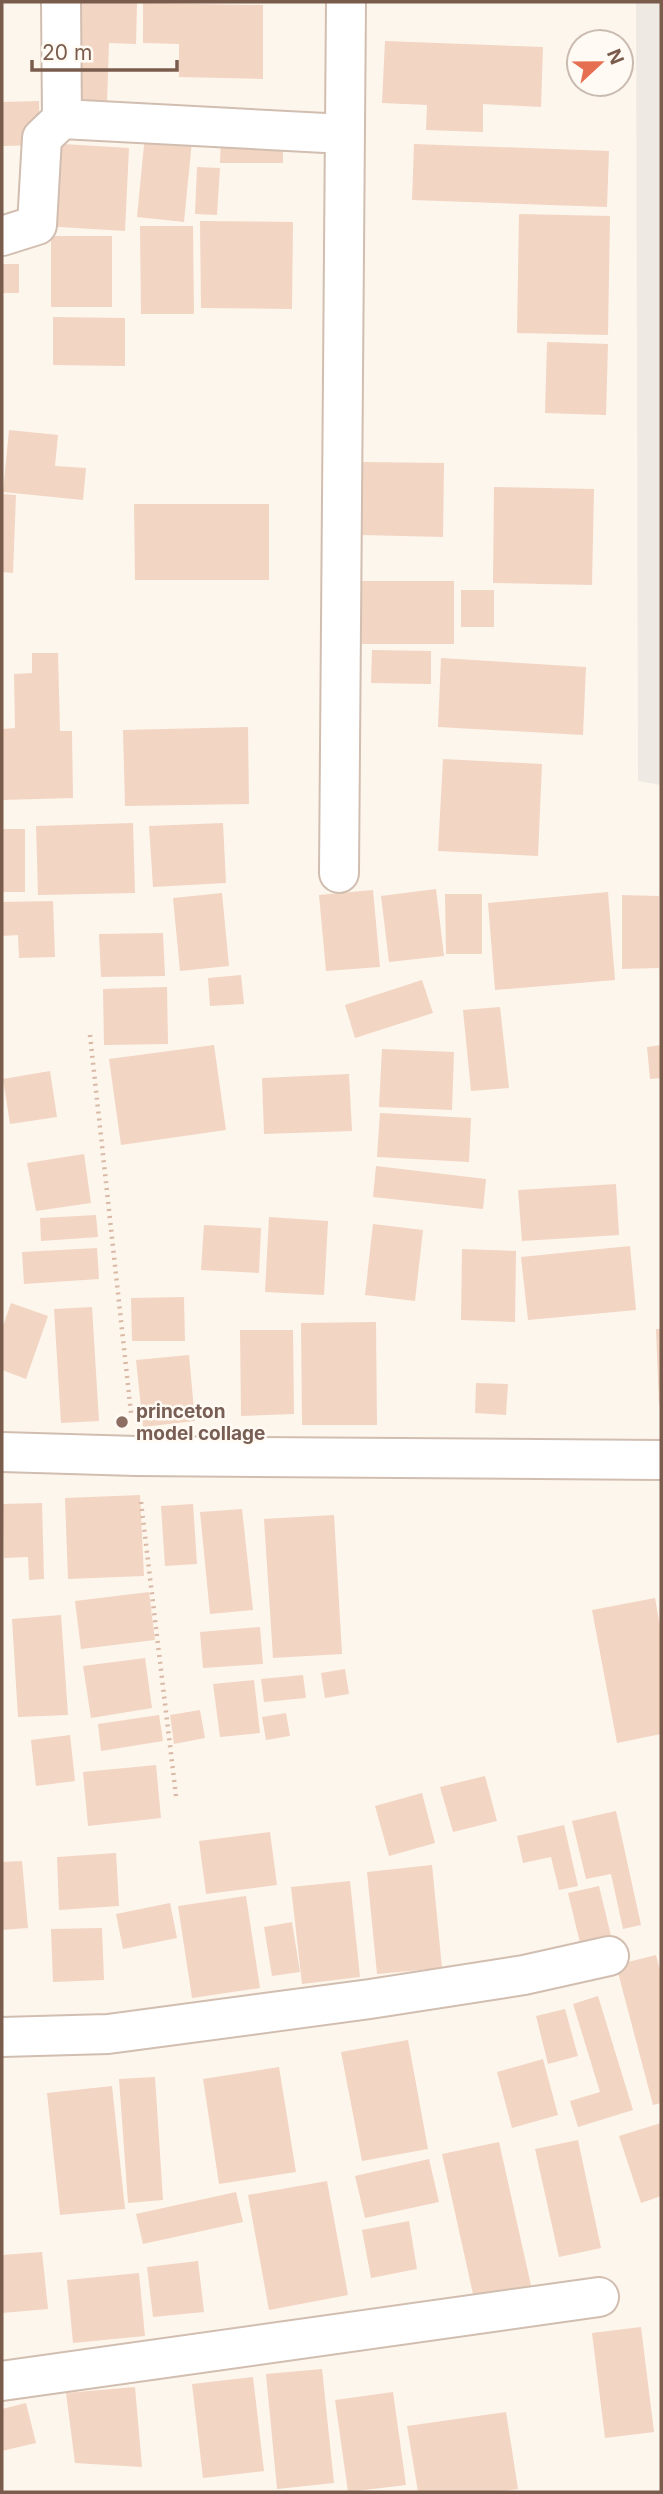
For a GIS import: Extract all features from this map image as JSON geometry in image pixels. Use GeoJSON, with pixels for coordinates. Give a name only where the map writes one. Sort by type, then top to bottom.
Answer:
{"type":"FeatureCollection","features":[{"type":"Feature","properties":{"kind":"street"},"geometry":{"type":"LineString","coordinates":[[61,2],[62,119]]}},
{"type":"Feature","properties":{"kind":"street"},"geometry":{"type":"LineString","coordinates":[[339,873],[346,2]]}},
{"type":"Feature","properties":{"kind":"street"},"geometry":{"type":"LineString","coordinates":[[2,236],[37,225],[42,138],[62,119],[344,134]]}},
{"type":"Feature","properties":{"kind":"street"},"geometry":{"type":"LineString","coordinates":[[2,1452],[661,1460]]}},
{"type":"Feature","properties":{"kind":"street"},"geometry":{"type":"LineString","coordinates":[[2,2037],[108,2034],[343,2003],[524,1975],[609,1956]]}},
{"type":"Feature","properties":{"kind":"street"},"geometry":{"type":"LineString","coordinates":[[2,2381],[599,2297]]}},
{"type":"Feature","properties":{"kind":"shaded area"},"geometry":{"type":"Polygon","coordinates":[[[636,2],[661,2],[661,785],[638,781],[636,2]]]}},
{"type":"Feature","properties":{"kind":"building"},"geometry":{"type":"Polygon","coordinates":[[[69,2],[137,2],[136,44],[109,43],[107,103],[67,102],[69,2]]]}},
{"type":"Feature","properties":{"kind":"building"},"geometry":{"type":"Polygon","coordinates":[[[143,3],[263,5],[263,79],[179,77],[179,44],[143,43],[143,3]]]}},
{"type":"Feature","properties":{"kind":"building"},"geometry":{"type":"Polygon","coordinates":[[[385,41],[543,47],[541,107],[483,104],[483,132],[426,130],[427,105],[382,103],[385,41]]]}},
{"type":"Feature","properties":{"kind":"building"},"geometry":{"type":"Polygon","coordinates":[[[39,101],[40,145],[2,146],[2,102],[39,101]]]}},
{"type":"Feature","properties":{"kind":"building"},"geometry":{"type":"Polygon","coordinates":[[[145,135],[192,141],[184,222],[137,217],[145,135]]]}},
{"type":"Feature","properties":{"kind":"building"},"geometry":{"type":"Polygon","coordinates":[[[221,136],[283,136],[283,163],[220,163],[221,136]]]}},
{"type":"Feature","properties":{"kind":"building"},"geometry":{"type":"Polygon","coordinates":[[[47,143],[129,148],[125,231],[43,226],[47,143]]]}},
{"type":"Feature","properties":{"kind":"building"},"geometry":{"type":"Polygon","coordinates":[[[414,144],[609,151],[607,207],[412,200],[414,144]]]}},
{"type":"Feature","properties":{"kind":"building"},"geometry":{"type":"Polygon","coordinates":[[[197,167],[220,168],[217,215],[195,214],[197,167]]]}},
{"type":"Feature","properties":{"kind":"building"},"geometry":{"type":"Polygon","coordinates":[[[519,214],[610,216],[608,335],[517,333],[519,214]]]}},
{"type":"Feature","properties":{"kind":"building"},"geometry":{"type":"Polygon","coordinates":[[[200,221],[293,222],[292,309],[201,308],[200,221]]]}},
{"type":"Feature","properties":{"kind":"building"},"geometry":{"type":"Polygon","coordinates":[[[140,226],[193,226],[194,314],[141,314],[140,226]]]}},
{"type":"Feature","properties":{"kind":"building"},"geometry":{"type":"Polygon","coordinates":[[[51,236],[112,236],[112,307],[51,307],[51,236]]]}},
{"type":"Feature","properties":{"kind":"building"},"geometry":{"type":"Polygon","coordinates":[[[2,264],[19,264],[19,293],[2,293],[2,264]]]}},
{"type":"Feature","properties":{"kind":"building"},"geometry":{"type":"Polygon","coordinates":[[[53,317],[125,318],[125,366],[53,365],[53,317]]]}},
{"type":"Feature","properties":{"kind":"building"},"geometry":{"type":"Polygon","coordinates":[[[547,342],[608,344],[606,415],[545,413],[547,342]]]}},
{"type":"Feature","properties":{"kind":"building"},"geometry":{"type":"Polygon","coordinates":[[[9,430],[58,435],[55,466],[86,468],[83,500],[3,492],[9,430]]]}},
{"type":"Feature","properties":{"kind":"building"},"geometry":{"type":"Polygon","coordinates":[[[363,462],[444,463],[443,537],[362,535],[363,462]]]}},
{"type":"Feature","properties":{"kind":"building"},"geometry":{"type":"Polygon","coordinates":[[[494,487],[594,489],[592,585],[493,583],[494,487]]]}},
{"type":"Feature","properties":{"kind":"building"},"geometry":{"type":"Polygon","coordinates":[[[2,494],[16,495],[13,573],[2,572],[2,494]]]}},
{"type":"Feature","properties":{"kind":"building"},"geometry":{"type":"Polygon","coordinates":[[[134,504],[269,504],[269,580],[135,580],[134,504]]]}},
{"type":"Feature","properties":{"kind":"building"},"geometry":{"type":"Polygon","coordinates":[[[362,581],[454,581],[454,644],[362,644],[362,581]]]}},
{"type":"Feature","properties":{"kind":"building"},"geometry":{"type":"Polygon","coordinates":[[[461,590],[494,590],[494,627],[461,627],[461,590]]]}},
{"type":"Feature","properties":{"kind":"building"},"geometry":{"type":"Polygon","coordinates":[[[372,650],[431,651],[431,684],[371,683],[372,650]]]}},
{"type":"Feature","properties":{"kind":"building"},"geometry":{"type":"Polygon","coordinates":[[[32,653],[58,653],[60,731],[72,731],[73,798],[2,800],[2,729],[15,728],[14,674],[32,673],[32,653]]]}},
{"type":"Feature","properties":{"kind":"building"},"geometry":{"type":"Polygon","coordinates":[[[441,658],[586,667],[583,735],[438,727],[441,658]]]}},
{"type":"Feature","properties":{"kind":"building"},"geometry":{"type":"Polygon","coordinates":[[[248,727],[249,804],[125,806],[123,730],[248,727]]]}},
{"type":"Feature","properties":{"kind":"building"},"geometry":{"type":"Polygon","coordinates":[[[443,759],[542,764],[538,856],[438,851],[443,759]]]}},
{"type":"Feature","properties":{"kind":"building"},"geometry":{"type":"Polygon","coordinates":[[[133,823],[135,893],[38,895],[36,826],[133,823]]]}},
{"type":"Feature","properties":{"kind":"building"},"geometry":{"type":"Polygon","coordinates":[[[223,823],[226,883],[153,887],[149,826],[223,823]]]}},
{"type":"Feature","properties":{"kind":"building"},"geometry":{"type":"Polygon","coordinates":[[[2,829],[25,829],[25,892],[2,892],[2,829]]]}},
{"type":"Feature","properties":{"kind":"building"},"geometry":{"type":"Polygon","coordinates":[[[436,889],[444,956],[389,962],[381,896],[436,889]]]}},
{"type":"Feature","properties":{"kind":"building"},"geometry":{"type":"Polygon","coordinates":[[[373,890],[380,967],[326,971],[319,895],[373,890]]]}},
{"type":"Feature","properties":{"kind":"building"},"geometry":{"type":"Polygon","coordinates":[[[608,892],[615,980],[495,990],[488,903],[608,892]]]}},
{"type":"Feature","properties":{"kind":"building"},"geometry":{"type":"Polygon","coordinates":[[[222,893],[229,966],[180,971],[173,898],[222,893]]]}},
{"type":"Feature","properties":{"kind":"building"},"geometry":{"type":"Polygon","coordinates":[[[445,894],[482,894],[482,954],[446,954],[445,894]]]}},
{"type":"Feature","properties":{"kind":"building"},"geometry":{"type":"Polygon","coordinates":[[[622,895],[659,896],[659,968],[622,969],[622,895]]]}},
{"type":"Feature","properties":{"kind":"building"},"geometry":{"type":"Polygon","coordinates":[[[53,901],[55,957],[19,958],[18,935],[2,936],[2,902],[53,901]]]}},
{"type":"Feature","properties":{"kind":"building"},"geometry":{"type":"Polygon","coordinates":[[[163,933],[165,976],[101,977],[99,934],[163,933]]]}},
{"type":"Feature","properties":{"kind":"building"},"geometry":{"type":"Polygon","coordinates":[[[241,975],[244,1004],[210,1006],[208,978],[241,975]]]}},
{"type":"Feature","properties":{"kind":"building"},"geometry":{"type":"Polygon","coordinates":[[[422,980],[433,1013],[355,1038],[345,1005],[422,980]]]}},
{"type":"Feature","properties":{"kind":"building"},"geometry":{"type":"Polygon","coordinates":[[[167,987],[168,1044],[104,1045],[103,989],[167,987]]]}},
{"type":"Feature","properties":{"kind":"building"},"geometry":{"type":"Polygon","coordinates":[[[500,1007],[509,1088],[471,1091],[463,1010],[500,1007]]]}},
{"type":"Feature","properties":{"kind":"building"},"geometry":{"type":"Polygon","coordinates":[[[214,1045],[226,1130],[121,1145],[109,1059],[214,1045]]]}},
{"type":"Feature","properties":{"kind":"building"},"geometry":{"type":"Polygon","coordinates":[[[661,1045],[661,1078],[650,1079],[647,1047],[661,1045]]]}},
{"type":"Feature","properties":{"kind":"building"},"geometry":{"type":"Polygon","coordinates":[[[382,1049],[454,1052],[452,1110],[379,1107],[382,1049]]]}},
{"type":"Feature","properties":{"kind":"building"},"geometry":{"type":"Polygon","coordinates":[[[50,1071],[57,1117],[10,1124],[3,1079],[50,1071]]]}},
{"type":"Feature","properties":{"kind":"building"},"geometry":{"type":"Polygon","coordinates":[[[349,1074],[352,1131],[264,1134],[262,1078],[349,1074]]]}},
{"type":"Feature","properties":{"kind":"building"},"geometry":{"type":"Polygon","coordinates":[[[380,1113],[471,1118],[469,1162],[377,1157],[380,1113]]]}},
{"type":"Feature","properties":{"kind":"building"},"geometry":{"type":"Polygon","coordinates":[[[84,1154],[91,1203],[36,1211],[27,1163],[84,1154]]]}},
{"type":"Feature","properties":{"kind":"building"},"geometry":{"type":"Polygon","coordinates":[[[376,1166],[486,1179],[483,1209],[373,1197],[376,1166]]]}},
{"type":"Feature","properties":{"kind":"building"},"geometry":{"type":"Polygon","coordinates":[[[616,1184],[619,1235],[522,1241],[518,1190],[616,1184]]]}},
{"type":"Feature","properties":{"kind":"building"},"geometry":{"type":"Polygon","coordinates":[[[96,1215],[98,1237],[41,1241],[40,1218],[96,1215]]]}},
{"type":"Feature","properties":{"kind":"building"},"geometry":{"type":"Polygon","coordinates":[[[269,1217],[328,1221],[324,1295],[265,1292],[269,1217]]]}},
{"type":"Feature","properties":{"kind":"building"},"geometry":{"type":"Polygon","coordinates":[[[373,1224],[423,1230],[415,1301],[365,1295],[373,1224]]]}},
{"type":"Feature","properties":{"kind":"building"},"geometry":{"type":"Polygon","coordinates":[[[204,1225],[261,1228],[259,1273],[201,1270],[204,1225]]]}},
{"type":"Feature","properties":{"kind":"building"},"geometry":{"type":"Polygon","coordinates":[[[630,1246],[636,1310],[528,1320],[521,1257],[630,1246]]]}},
{"type":"Feature","properties":{"kind":"building"},"geometry":{"type":"Polygon","coordinates":[[[97,1248],[99,1279],[24,1284],[22,1252],[97,1248]]]}},
{"type":"Feature","properties":{"kind":"building"},"geometry":{"type":"Polygon","coordinates":[[[462,1249],[516,1251],[515,1322],[461,1320],[462,1249]]]}},
{"type":"Feature","properties":{"kind":"building"},"geometry":{"type":"Polygon","coordinates":[[[184,1297],[185,1341],[132,1341],[131,1298],[184,1297]]]}},
{"type":"Feature","properties":{"kind":"building"},"geometry":{"type":"Polygon","coordinates":[[[11,1303],[48,1316],[26,1379],[2,1370],[2,1329],[11,1303]]]}},
{"type":"Feature","properties":{"kind":"building"},"geometry":{"type":"Polygon","coordinates":[[[92,1307],[99,1421],[61,1423],[54,1309],[92,1307]]]}},
{"type":"Feature","properties":{"kind":"building"},"geometry":{"type":"Polygon","coordinates":[[[376,1322],[377,1425],[302,1425],[301,1323],[376,1322]]]}},
{"type":"Feature","properties":{"kind":"building"},"geometry":{"type":"Polygon","coordinates":[[[656,1329],[661,1329],[661,1404],[659,1404],[656,1329]]]}},
{"type":"Feature","properties":{"kind":"building"},"geometry":{"type":"Polygon","coordinates":[[[240,1330],[293,1330],[294,1414],[241,1416],[240,1330]]]}},
{"type":"Feature","properties":{"kind":"building"},"geometry":{"type":"Polygon","coordinates":[[[189,1355],[195,1421],[143,1427],[136,1360],[189,1355]]]}},
{"type":"Feature","properties":{"kind":"building"},"geometry":{"type":"Polygon","coordinates":[[[476,1383],[508,1384],[506,1415],[475,1413],[476,1383]]]}},
{"type":"Feature","properties":{"kind":"building"},"geometry":{"type":"Polygon","coordinates":[[[140,1495],[144,1576],[68,1579],[65,1498],[140,1495]]]}},
{"type":"Feature","properties":{"kind":"building"},"geometry":{"type":"Polygon","coordinates":[[[42,1503],[44,1579],[29,1580],[28,1557],[4,1558],[3,1504],[42,1503]]]}},
{"type":"Feature","properties":{"kind":"building"},"geometry":{"type":"Polygon","coordinates":[[[193,1504],[197,1564],[165,1566],[161,1506],[193,1504]]]}},
{"type":"Feature","properties":{"kind":"building"},"geometry":{"type":"Polygon","coordinates":[[[242,1509],[253,1610],[210,1614],[200,1512],[242,1509]]]}},
{"type":"Feature","properties":{"kind":"building"},"geometry":{"type":"Polygon","coordinates":[[[334,1515],[342,1654],[273,1658],[264,1519],[334,1515]]]}},
{"type":"Feature","properties":{"kind":"building"},"geometry":{"type":"Polygon","coordinates":[[[149,1592],[155,1640],[81,1649],[75,1601],[149,1592]]]}},
{"type":"Feature","properties":{"kind":"building"},"geometry":{"type":"Polygon","coordinates":[[[655,1598],[661,1632],[661,1734],[617,1743],[592,1610],[655,1598]]]}},
{"type":"Feature","properties":{"kind":"building"},"geometry":{"type":"Polygon","coordinates":[[[61,1615],[68,1715],[18,1717],[12,1619],[61,1615]]]}},
{"type":"Feature","properties":{"kind":"building"},"geometry":{"type":"Polygon","coordinates":[[[260,1627],[263,1664],[203,1668],[200,1632],[260,1627]]]}},
{"type":"Feature","properties":{"kind":"building"},"geometry":{"type":"Polygon","coordinates":[[[145,1658],[152,1708],[91,1718],[83,1666],[145,1658]]]}},
{"type":"Feature","properties":{"kind":"building"},"geometry":{"type":"Polygon","coordinates":[[[345,1669],[349,1694],[325,1698],[321,1673],[345,1669]]]}},
{"type":"Feature","properties":{"kind":"building"},"geometry":{"type":"Polygon","coordinates":[[[303,1675],[306,1698],[264,1702],[261,1679],[303,1675]]]}},
{"type":"Feature","properties":{"kind":"building"},"geometry":{"type":"Polygon","coordinates":[[[254,1680],[260,1733],[220,1737],[213,1684],[254,1680]]]}},
{"type":"Feature","properties":{"kind":"building"},"geometry":{"type":"Polygon","coordinates":[[[200,1710],[205,1738],[174,1744],[170,1715],[200,1710]]]}},
{"type":"Feature","properties":{"kind":"building"},"geometry":{"type":"Polygon","coordinates":[[[286,1713],[290,1736],[266,1740],[262,1717],[286,1713]]]}},
{"type":"Feature","properties":{"kind":"building"},"geometry":{"type":"Polygon","coordinates":[[[159,1715],[163,1741],[101,1751],[98,1724],[159,1715]]]}},
{"type":"Feature","properties":{"kind":"building"},"geometry":{"type":"Polygon","coordinates":[[[70,1735],[75,1781],[36,1786],[31,1740],[70,1735]]]}},
{"type":"Feature","properties":{"kind":"building"},"geometry":{"type":"Polygon","coordinates":[[[156,1765],[161,1818],[88,1826],[83,1772],[156,1765]]]}},
{"type":"Feature","properties":{"kind":"building"},"geometry":{"type":"Polygon","coordinates":[[[485,1776],[497,1821],[453,1832],[440,1787],[485,1776]]]}},
{"type":"Feature","properties":{"kind":"building"},"geometry":{"type":"Polygon","coordinates":[[[422,1793],[435,1843],[389,1856],[375,1806],[422,1793]]]}},
{"type":"Feature","properties":{"kind":"building"},"geometry":{"type":"Polygon","coordinates":[[[616,1811],[641,1925],[623,1929],[611,1874],[586,1879],[572,1821],[616,1811]]]}},
{"type":"Feature","properties":{"kind":"building"},"geometry":{"type":"Polygon","coordinates":[[[564,1825],[578,1886],[559,1890],[551,1857],[523,1863],[517,1836],[564,1825]]]}},
{"type":"Feature","properties":{"kind":"building"},"geometry":{"type":"Polygon","coordinates":[[[270,1832],[277,1885],[206,1894],[199,1841],[270,1832]]]}},
{"type":"Feature","properties":{"kind":"building"},"geometry":{"type":"Polygon","coordinates":[[[116,1853],[119,1906],[59,1910],[57,1857],[116,1853]]]}},
{"type":"Feature","properties":{"kind":"building"},"geometry":{"type":"Polygon","coordinates":[[[22,1861],[28,1928],[2,1930],[2,1862],[22,1861]]]}},
{"type":"Feature","properties":{"kind":"building"},"geometry":{"type":"Polygon","coordinates":[[[432,1865],[442,1968],[377,1974],[367,1872],[432,1865]]]}},
{"type":"Feature","properties":{"kind":"building"},"geometry":{"type":"Polygon","coordinates":[[[350,1881],[360,1977],[302,1984],[291,1887],[350,1881]]]}},
{"type":"Feature","properties":{"kind":"building"},"geometry":{"type":"Polygon","coordinates":[[[599,1886],[611,1936],[580,1943],[568,1893],[599,1886]]]}},
{"type":"Feature","properties":{"kind":"building"},"geometry":{"type":"Polygon","coordinates":[[[246,1896],[260,1988],[192,1998],[178,1906],[246,1896]]]}},
{"type":"Feature","properties":{"kind":"building"},"geometry":{"type":"Polygon","coordinates":[[[170,1903],[177,1938],[123,1949],[116,1914],[170,1903]]]}},
{"type":"Feature","properties":{"kind":"building"},"geometry":{"type":"Polygon","coordinates":[[[292,1922],[300,1972],[272,1976],[264,1927],[292,1922]]]}},
{"type":"Feature","properties":{"kind":"building"},"geometry":{"type":"Polygon","coordinates":[[[102,1928],[104,1980],[53,1982],[51,1929],[102,1928]]]}},
{"type":"Feature","properties":{"kind":"building"},"geometry":{"type":"Polygon","coordinates":[[[656,1955],[661,1974],[661,2103],[653,2105],[616,1965],[656,1955]]]}},
{"type":"Feature","properties":{"kind":"building"},"geometry":{"type":"Polygon","coordinates":[[[598,1996],[633,2110],[578,2127],[570,2101],[600,2092],[573,2004],[598,1996]]]}},
{"type":"Feature","properties":{"kind":"building"},"geometry":{"type":"Polygon","coordinates":[[[565,2009],[578,2056],[548,2064],[536,2016],[565,2009]]]}},
{"type":"Feature","properties":{"kind":"building"},"geometry":{"type":"Polygon","coordinates":[[[408,2040],[428,2149],[362,2161],[341,2052],[408,2040]]]}},
{"type":"Feature","properties":{"kind":"building"},"geometry":{"type":"Polygon","coordinates":[[[543,2059],[558,2115],[512,2128],[497,2072],[543,2059]]]}},
{"type":"Feature","properties":{"kind":"building"},"geometry":{"type":"Polygon","coordinates":[[[279,2067],[296,2172],[219,2184],[203,2079],[279,2067]]]}},
{"type":"Feature","properties":{"kind":"building"},"geometry":{"type":"Polygon","coordinates":[[[155,2077],[163,2200],[128,2203],[119,2079],[155,2077]]]}},
{"type":"Feature","properties":{"kind":"building"},"geometry":{"type":"Polygon","coordinates":[[[112,2086],[125,2209],[60,2215],[47,2093],[112,2086]]]}},
{"type":"Feature","properties":{"kind":"building"},"geometry":{"type":"Polygon","coordinates":[[[661,2123],[661,2196],[641,2203],[619,2136],[661,2123]]]}},
{"type":"Feature","properties":{"kind":"building"},"geometry":{"type":"Polygon","coordinates":[[[578,2140],[601,2248],[559,2257],[535,2149],[578,2140]]]}},
{"type":"Feature","properties":{"kind":"building"},"geometry":{"type":"Polygon","coordinates":[[[499,2142],[532,2290],[475,2303],[442,2154],[499,2142]]]}},
{"type":"Feature","properties":{"kind":"building"},"geometry":{"type":"Polygon","coordinates":[[[429,2159],[439,2202],[365,2218],[355,2176],[429,2159]]]}},
{"type":"Feature","properties":{"kind":"building"},"geometry":{"type":"Polygon","coordinates":[[[327,2181],[348,2295],[269,2310],[248,2195],[327,2181]]]}},
{"type":"Feature","properties":{"kind":"building"},"geometry":{"type":"Polygon","coordinates":[[[236,2192],[243,2222],[143,2244],[136,2214],[236,2192]]]}},
{"type":"Feature","properties":{"kind":"building"},"geometry":{"type":"Polygon","coordinates":[[[409,2221],[417,2269],[371,2278],[362,2230],[409,2221]]]}},
{"type":"Feature","properties":{"kind":"building"},"geometry":{"type":"Polygon","coordinates":[[[42,2252],[48,2309],[2,2313],[2,2255],[42,2252]]]}},
{"type":"Feature","properties":{"kind":"building"},"geometry":{"type":"Polygon","coordinates":[[[198,2261],[204,2312],[153,2317],[147,2267],[198,2261]]]}},
{"type":"Feature","properties":{"kind":"building"},"geometry":{"type":"Polygon","coordinates":[[[139,2273],[145,2336],[73,2343],[67,2280],[139,2273]]]}},
{"type":"Feature","properties":{"kind":"building"},"geometry":{"type":"Polygon","coordinates":[[[641,2327],[654,2432],[605,2438],[592,2333],[641,2327]]]}},
{"type":"Feature","properties":{"kind":"building"},"geometry":{"type":"Polygon","coordinates":[[[322,2369],[334,2483],[277,2489],[266,2374],[322,2369]]]}},
{"type":"Feature","properties":{"kind":"building"},"geometry":{"type":"Polygon","coordinates":[[[253,2377],[264,2471],[203,2478],[192,2384],[253,2377]]]}},
{"type":"Feature","properties":{"kind":"building"},"geometry":{"type":"Polygon","coordinates":[[[135,2387],[142,2467],[75,2463],[66,2393],[135,2387]]]}},
{"type":"Feature","properties":{"kind":"building"},"geometry":{"type":"Polygon","coordinates":[[[393,2392],[406,2485],[348,2492],[335,2400],[393,2392]]]}},
{"type":"Feature","properties":{"kind":"building"},"geometry":{"type":"Polygon","coordinates":[[[26,2403],[36,2443],[2,2451],[2,2409],[26,2403]]]}},
{"type":"Feature","properties":{"kind":"building"},"geometry":{"type":"Polygon","coordinates":[[[506,2412],[518,2489],[494,2492],[418,2492],[407,2426],[506,2412]]]}},
{"type":"Feature","properties":{"kind":"place","name":"princeton model collage"},"geometry":{"type":"Point","coordinates":[122,1422]}}]}
